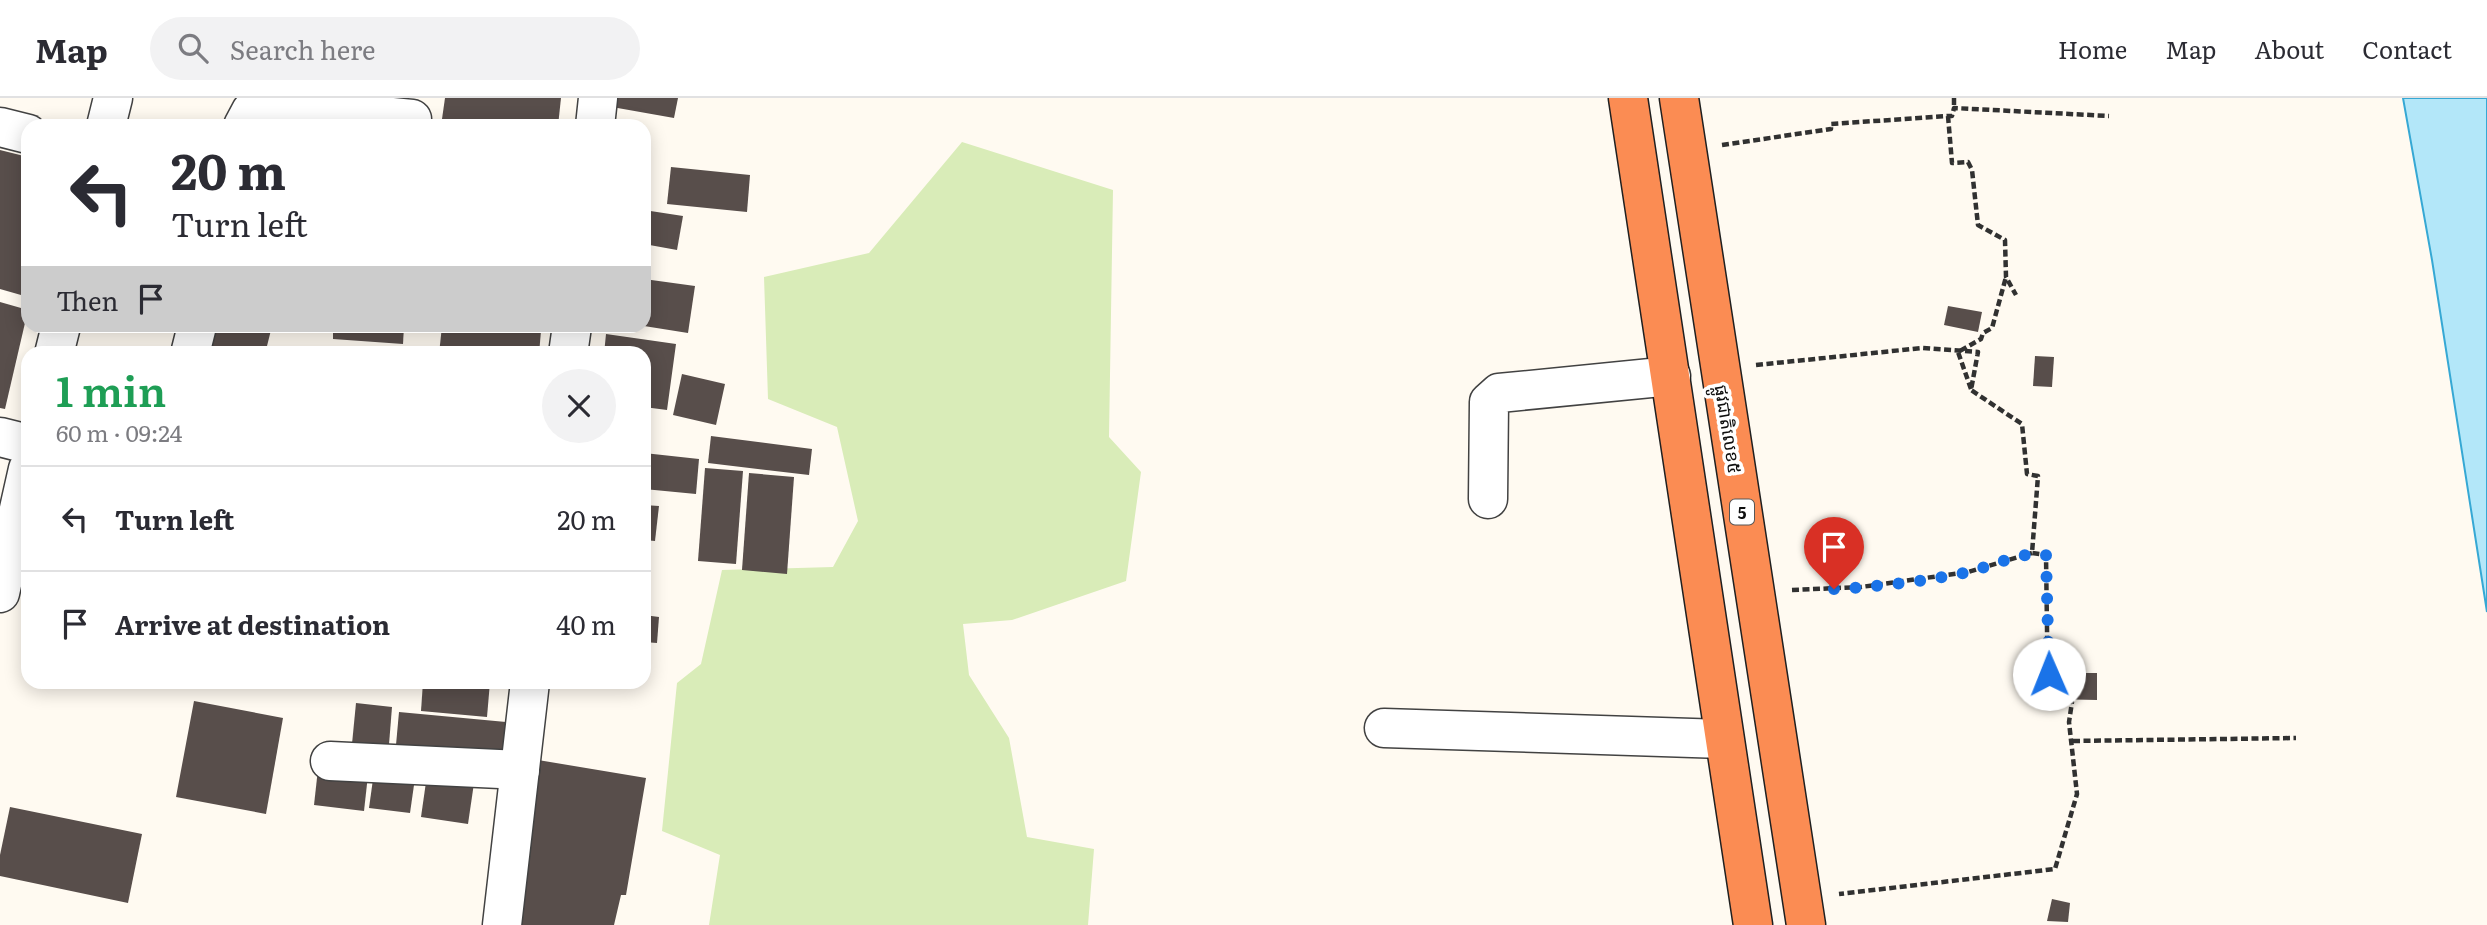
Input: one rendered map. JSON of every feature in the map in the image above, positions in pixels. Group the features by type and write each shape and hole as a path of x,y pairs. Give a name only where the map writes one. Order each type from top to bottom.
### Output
{"highway":[{"path":"1628,98 1753,925"},
{"name":"ផ្លូវជាតិលេខ៥","path":"1679,98 1804,912"}],"street":[{"path":"108,119 113,98"},
{"path":"596,119 598,98"},
{"path":"247,119 251,111 266,104 412,118"},
{"path":"0,127 21,132"},
{"path":"1489,499 1489,402 1499,393 1671,376"},
{"path":"0,437 21,462"},
{"path":"0,593 21,497"},
{"path":"502,925 529,689"},
{"path":"1384,729 1723,739"},
{"path":"330,761 520,770"}],"path":[{"path":"1687,150 1831,129 1830,124 1952,116 1954,98"},
{"path":"1954,108 2109,116"},
{"path":"1948,116 1952,163 1968,162 1972,170 1978,225 2005,240 2006,276 1992,328 1983,333 1981,339 1958,352"},
{"path":"2006,276 2016,295"},
{"path":"1720,369 1922,348 1978,352 1971,390"},
{"path":"1958,352 1971,390 2022,424 2027,474 2038,476 2032,553"},
{"path":"1755,592 1861,587 1968,572 2032,553 2046,555 2048,701 2072,702 2069,722 2077,794 2055,869 1804,912"},
{"path":"2073,741 2296,738"}],"green space":[{"path":"962,142 1113,190 1109,437 1141,472 1126,581 1012,620 963,624 969,675 1009,738 1027,837 1094,849 1088,925 709,925 720,855 662,831 677,683 701,664 722,570 833,567 858,521 837,427 768,399 764,277 869,253"}],"water":[{"path":"2403,98 2487,98 2487,612 2432,260"}],"building":[{"path":"445,98 561,98 559,119 442,119"},
{"path":"614,98 678,98 674,118 612,107"},
{"path":"0,150 21,155 21,295 0,289"},
{"path":"671,167 750,175 747,212 667,204"},
{"path":"651,211 683,216 677,250 651,245"},
{"path":"651,280 695,286 688,333 651,327"},
{"path":"0,302 21,308 23,333 5,409 0,408"},
{"path":"1948,306 1982,312 1978,332 1944,325"},
{"path":"214,333 270,333 267,346 211,346"},
{"path":"333,333 404,333 403,344 333,339"},
{"path":"441,333 541,333 540,346 440,346"},
{"path":"606,334 676,344 667,410 651,408 651,346 605,346"},
{"path":"2035,356 2054,357 2052,387 2033,386"},
{"path":"682,374 725,384 716,425 673,415"},
{"path":"711,436 812,449 809,475 708,463"},
{"path":"651,454 699,459 696,494 651,490"},
{"path":"705,468 743,471 736,564 698,561"},
{"path":"749,473 794,477 787,574 742,570"},
{"path":"651,505 659,506 655,541 651,541"},
{"path":"651,616 659,617 657,643 651,643"},
{"path":"2051,661 2081,663 2080,673 2097,673 2097,700 2051,699"},
{"path":"423,689 489,689 487,717 421,711"},
{"path":"194,701 283,718 266,814 176,797"},
{"path":"356,703 392,707 388,757 351,754"},
{"path":"399,712 506,722 502,766 395,756"},
{"path":"538,760 646,778 626,895 621,895 614,925 506,925"},
{"path":"318,769 368,775 364,811 314,805"},
{"path":"374,772 415,778 410,813 369,808"},
{"path":"427,775 474,783 468,824 421,817"},
{"path":"10,807 142,834 128,903 0,876 0,855"},
{"path":"2052,899 2070,903 2068,922 2047,921"}],"route":[{"path":"1834,589 1968,572 2032,553 2046,555 2049,674"}]}
